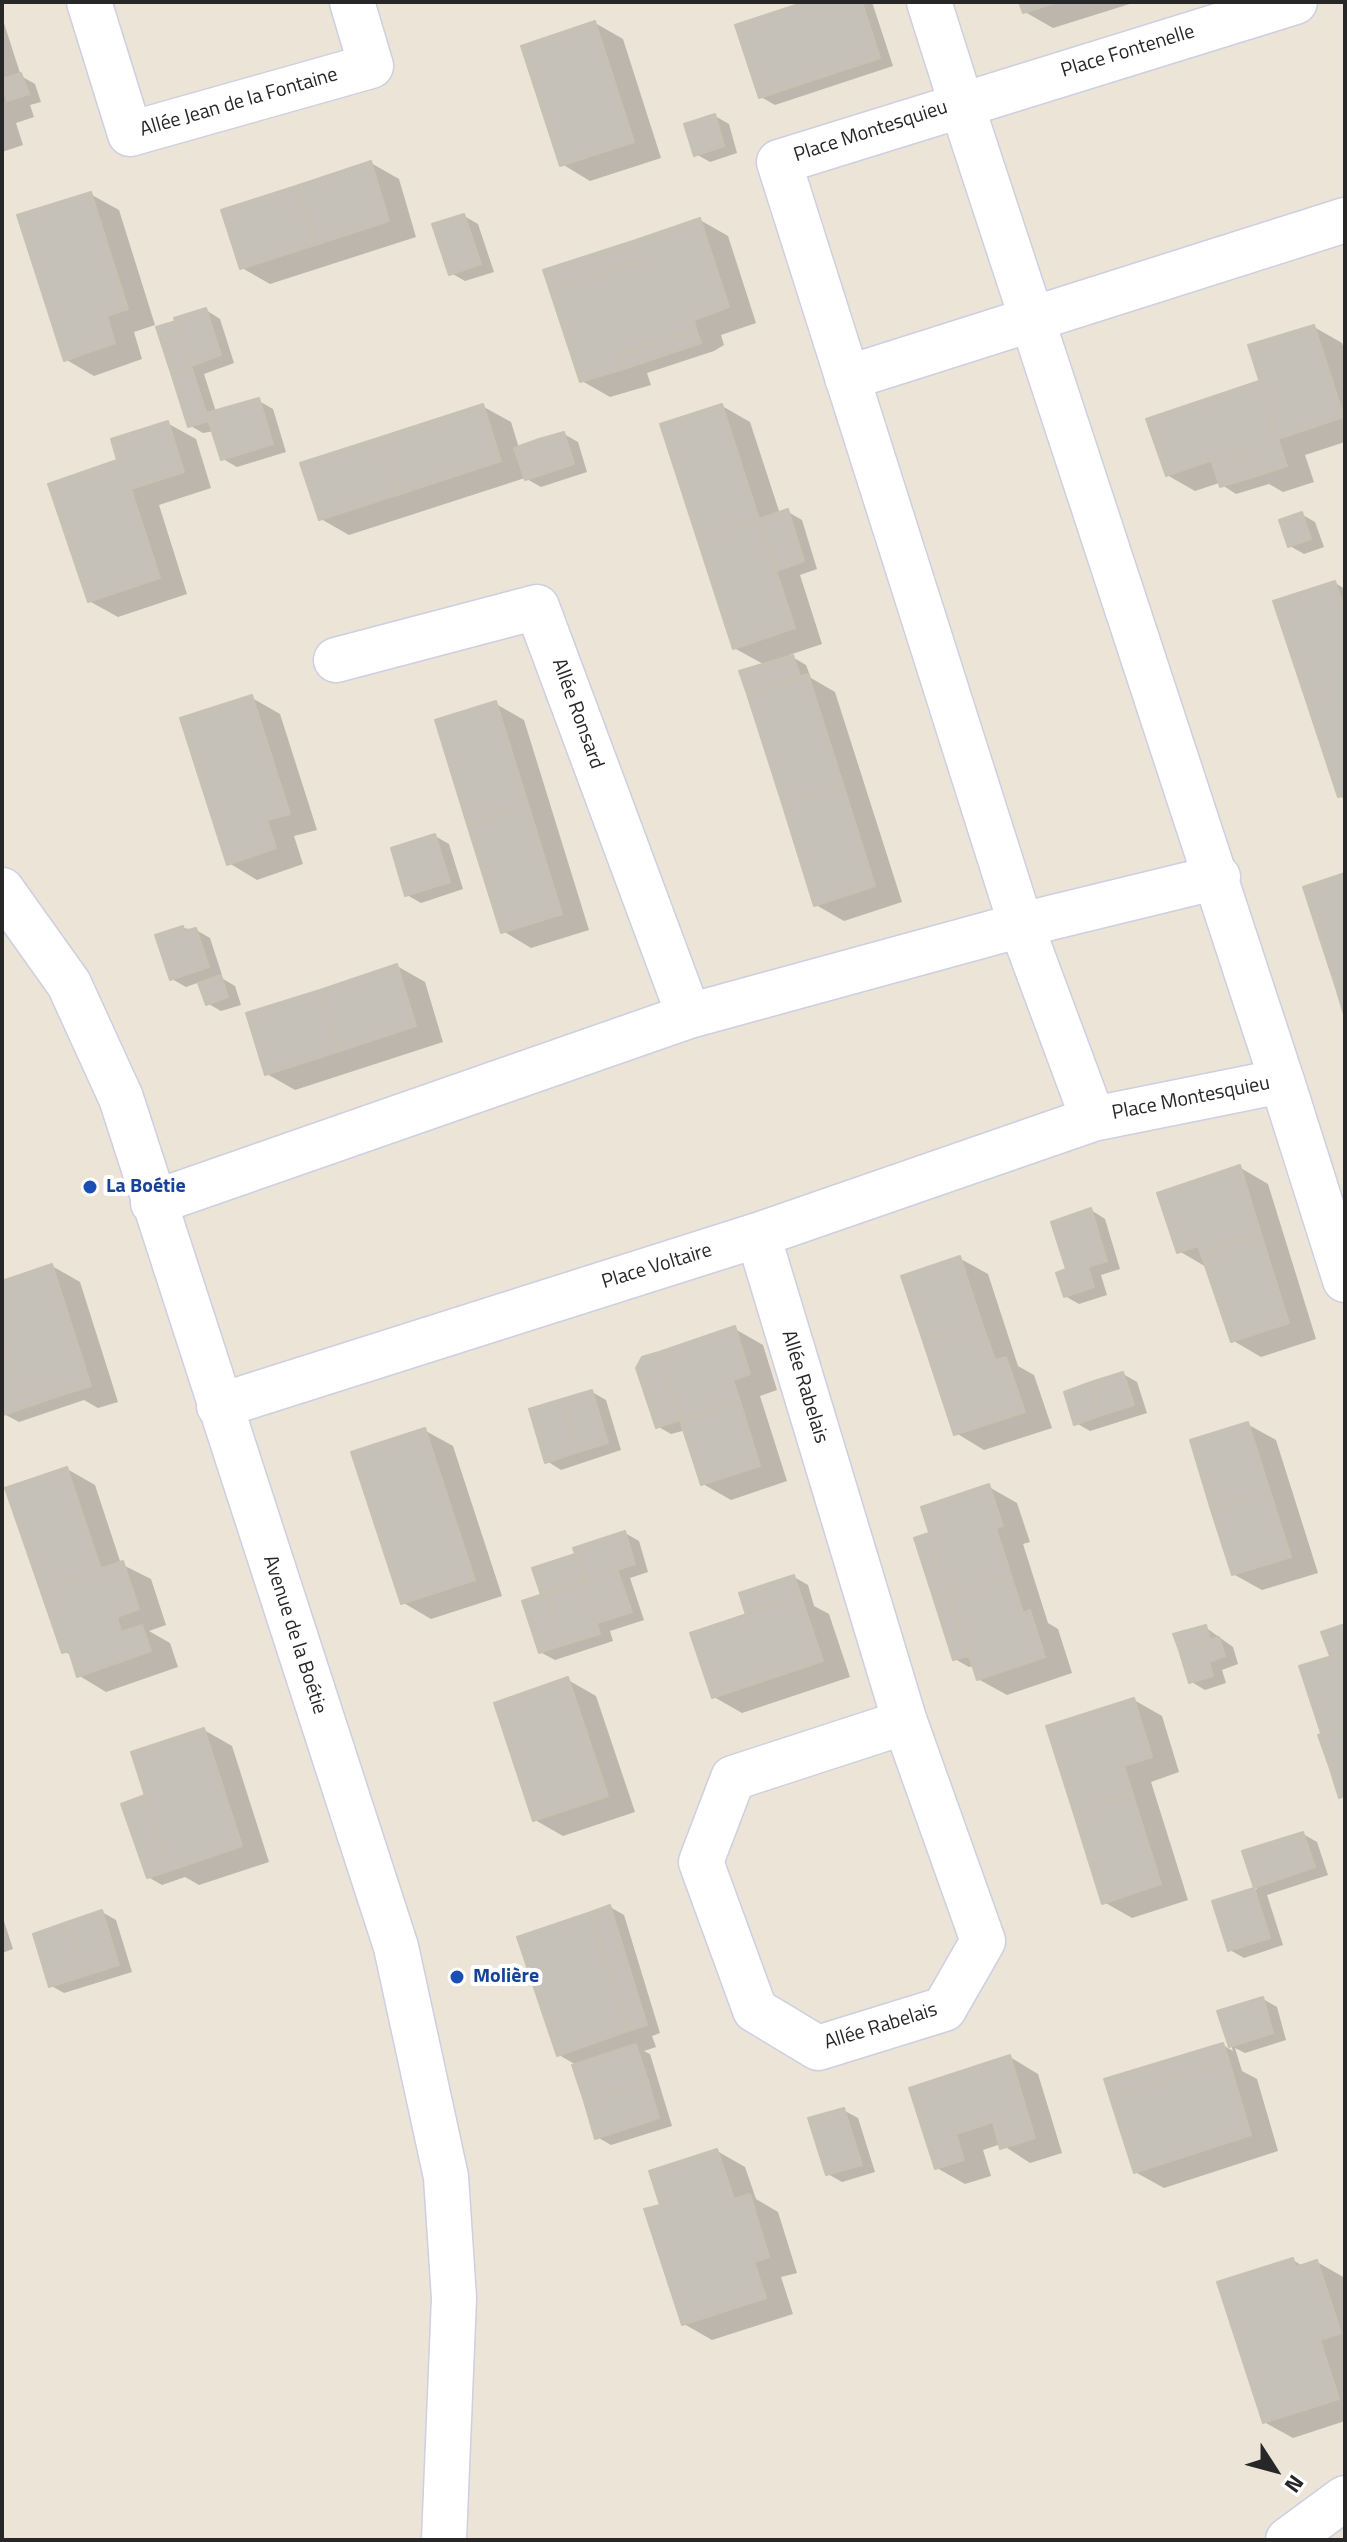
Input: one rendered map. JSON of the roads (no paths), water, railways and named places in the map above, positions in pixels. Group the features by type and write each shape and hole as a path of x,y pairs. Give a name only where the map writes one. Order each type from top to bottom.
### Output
{"street":[{"name":"Allée Jean de la Fontaine","path":"89,2 130,134 371,66 352,2"},
{"path":"929,2 961,103"},
{"name":"Place Fontenelle","path":"961,103 1295,2"},
{"name":"Place Montesquieu","path":"961,103 1033,320 1218,877 1282,1081 1093,1119 1021,925 779,162 961,103"},
{"path":"847,378 1345,220"},
{"name":"Allée Ronsard","path":"336,660 537,607 689,1016"},
{"path":"153,1203 689,1016 1021,925 1218,877"},
{"name":"Avenue de la Boétie","path":"2,890 69,984 121,1098 396,1947 446,2177 454,2298 444,2540"},
{"path":"1282,1081 1345,1280"},
{"name":"Place Voltaire","path":"219,1406 758,1235 1093,1119"},
{"name":"Allée Rabelais","path":"758,1235 905,1722 983,1941 944,2009 818,2048 755,2010 701,1862 733,1778 905,1722"},
{"name":"Avenue de la Boétie","path":"413,2540 426,2507 447,2418"},
{"path":"1288,2540 1345,2498"}],"place":[{"name":"La Boétie","path":"90,1187"},
{"name":"Molière","path":"457,1977"}]}
